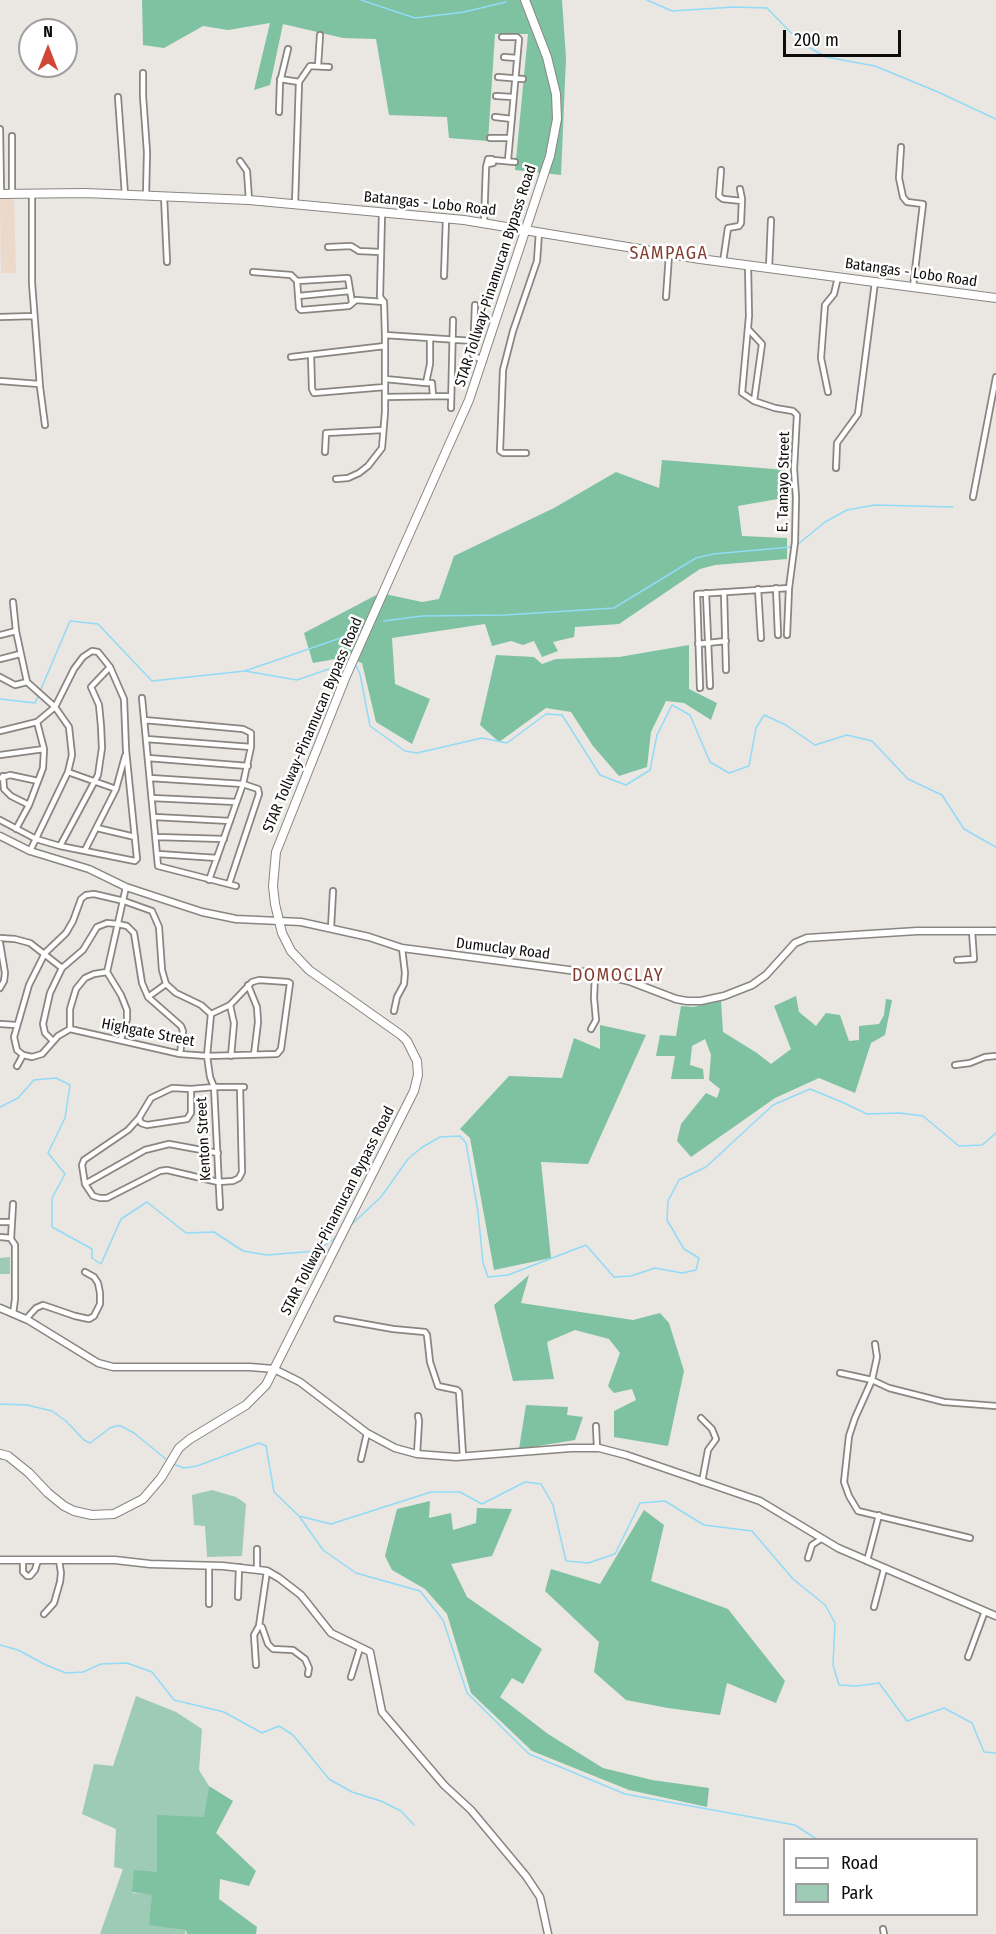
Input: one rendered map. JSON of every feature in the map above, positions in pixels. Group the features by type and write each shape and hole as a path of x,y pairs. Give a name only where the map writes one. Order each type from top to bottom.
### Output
{"main road":[{"name":"STAR Tollway-Pinamucan Bypass Road","path":"0,1454 8,1456 29,1473 48,1494 64,1506 92,1515 114,1514 143,1499 161,1478 179,1448 254,1398 266,1385 414,1091 418,1075 414,1054 401,1035 309,970 291,951 282,933 273,886 276,852 346,676 462,418 483,361 553,144 557,106 551,69 525,0"},
{"name":"Batangas - Lobo Road","path":"1,194 125,195 249,200 446,219 484,223 669,255 996,298"}],"street":[{"path":"318,66 320,35"},
{"path":"502,37 519,38 508,160"},
{"path":"279,112 280,79 288,49"},
{"path":"504,57 517,58"},
{"path":"295,204 299,82 310,66 329,67"},
{"path":"143,73 142,96 147,153 146,196"},
{"path":"498,77 523,79"},
{"path":"280,79 299,82"},
{"path":"496,96 513,98"},
{"path":"118,97 125,195"},
{"path":"495,117 512,118"},
{"path":"0,129 1,194"},
{"path":"12,136 12,194"},
{"path":"490,138 509,138"},
{"path":"901,147 899,178 903,197 907,202 923,204 913,287"},
{"path":"484,223 486,167 490,162 508,160 515,162"},
{"path":"240,161 247,171 249,200"},
{"path":"721,170 719,196 723,199 742,201"},
{"path":"723,262 728,228 739,226 741,223 740,189"},
{"path":"32,194 32,283 39,384 45,425"},
{"path":"164,196 167,262"},
{"path":"336,479 348,478 368,466 382,448 385,335 384,302 380,297 381,213"},
{"path":"444,276 446,219"},
{"path":"769,268 771,220"},
{"path":"526,453 500,451 503,370 537,261 539,232"},
{"path":"328,247 351,246 359,251 380,252"},
{"path":"666,297 669,255"},
{"path":"748,265 748,329 742,393 754,401 762,344 748,329"},
{"path":"253,272 288,274 297,281 346,277 349,279 352,302"},
{"path":"828,392 827,377 821,358 825,305 834,294 838,277"},
{"path":"297,281 301,310 349,306 356,300 384,302"},
{"path":"836,468 837,443 858,414 875,282"},
{"path":"298,296 350,291"},
{"path":"475,305 474,357 483,361"},
{"path":"0,317 34,316"},
{"path":"451,408 453,320"},
{"path":"385,335 473,341"},
{"path":"426,382 430,364 430,338"},
{"path":"291,357 385,346"},
{"path":"311,355 314,393 385,387"},
{"path":"973,497 996,377"},
{"path":"385,379 432,384 433,396"},
{"path":"0,381 39,384"},
{"path":"385,397 451,396"},
{"name":"E. Tamayo Street","path":"754,401 793,411 797,416 794,469 796,497 789,588"},
{"path":"325,452 326,433 383,430"},
{"path":"776,588 778,635"},
{"path":"700,688 696,596 706,593 789,588 787,635"},
{"path":"758,589 761,638"},
{"path":"724,592 726,670"},
{"path":"706,593 710,686"},
{"path":"13,602 20,654 27,682"},
{"path":"0,634 16,631"},
{"path":"698,644 726,641"},
{"path":"0,731 37,722 53,705 74,669 92,651 98,652 110,667 124,699 126,750 137,855 135,861 60,846 16,829 0,820"},
{"path":"0,658 20,654"},
{"path":"60,846 94,782 102,748 99,705 91,687 110,667"},
{"path":"0,678 15,685 27,682 36,687 69,727 72,755 68,772 29,851"},
{"path":"142,698 158,866 236,886"},
{"path":"144,720 248,730 251,734 248,766 243,784 209,880"},
{"path":"16,829 29,805 43,768 44,749 37,722"},
{"path":"146,739 251,747"},
{"path":"0,755 44,749"},
{"path":"85,850 116,789 126,750"},
{"path":"148,758 248,766"},
{"path":"68,772 116,789"},
{"path":"29,805 11,796 4,789 2,777 18,776 38,781"},
{"path":"150,778 243,784 257,788 259,794 230,884"},
{"path":"152,798 236,802"},
{"path":"155,817 230,821"},
{"path":"97,828 135,837"},
{"name":"Dumuclay Road","path":"0,836 29,851 89,869 126,887 159,899 236,919 301,922 369,937 402,948 596,974 629,981 676,999 702,1001 724,996 752,985 766,975 795,943 807,938 917,931 996,931"},
{"path":"156,837 224,839"},
{"path":"158,854 217,858"},
{"path":"120,1039 127,1019 126,1010 107,972 126,887"},
{"path":"331,928 333,891"},
{"path":"107,972 85,978 76,989 70,1009 70,1029 53,1041 42,1054 32,1057 23,1055 17,1050 14,1044 16,1025 29,985 45,953 66,933 81,899 86,895 94,894 152,911 156,918 162,970 166,984 176,993 201,1005 211,1014 230,1005 248,985 257,1007 258,1022 254,1055"},
{"path":"53,1041 45,1033 43,1024 50,993 62,968 83,950 98,927 106,923 118,924 127,926 134,933 142,983 148,997 181,1026 183,1031 180,1054"},
{"path":"957,960 974,958 972,931"},
{"path":"0,938 30,943 62,968"},
{"path":"0,943 5,973 0,987"},
{"path":"394,1011 404,984 402,948"},
{"path":"591,1029 596,1020 594,998 596,974"},
{"name":"Highgate Street","path":"70,1029 180,1054 231,1056 279,1053 290,984 259,980 248,985"},
{"path":"148,997 166,984"},
{"path":"230,1005 234,1023 231,1056"},
{"name":"Kenton Street","path":"211,1014 207,1056 214,1087 220,1207"},
{"path":"0,1024 16,1025"},
{"path":"17,1066 23,1055"},
{"path":"956,1065 996,1056"},
{"path":"214,1087 242,1087 242,1172 239,1178 233,1181 218,1182 166,1170 107,1198 93,1196 85,1184 82,1166 84,1160 120,1137 139,1118 152,1098 172,1088 214,1087"},
{"path":"139,1118 141,1123 147,1125 187,1119 191,1113 191,1089"},
{"path":"85,1184 145,1150 170,1144 218,1153"},
{"path":"13,1314 15,1245 11,1238 14,1204"},
{"path":"0,1222 12,1222"},
{"path":"0,1237 11,1238"},
{"path":"26,1319 36,1308 43,1305 75,1316 89,1318 94,1316 100,1304 100,1293 94,1277 85,1272"},
{"path":"0,1308 26,1319 98,1363 113,1367 274,1369 300,1382 367,1433 395,1448 417,1454 463,1456 597,1448 626,1455 760,1501 821,1539 884,1569 996,1616"},
{"path":"337,1318 393,1329 425,1332 430,1362 438,1386 459,1392 463,1456"},
{"path":"875,1344 877,1356 872,1380 849,1436 844,1482 855,1508 858,1511 970,1538"},
{"path":"840,1373 872,1380 890,1388 944,1402 996,1406"},
{"path":"417,1454 418,1416"},
{"path":"700,1418 712,1429 716,1439 708,1450 702,1482"},
{"path":"596,1426 597,1448"},
{"path":"362,1459 367,1433"},
{"path":"867,1561 879,1515"},
{"path":"808,1558 812,1545 821,1539"},
{"path":"257,1549 257,1570"},
{"path":"0,1560 115,1560 150,1564 239,1567 267,1571 301,1595 331,1633 370,1652 382,1712 444,1785 471,1810 526,1876 540,1897 548,1934"},
{"path":"23,1560 23,1572 27,1576 35,1570 38,1560"},
{"path":"44,1614 54,1603 60,1582 58,1560"},
{"path":"209,1566 209,1604"},
{"path":"238,1597 239,1567"},
{"path":"874,1607 884,1569"},
{"path":"256,1665 254,1640 267,1571"},
{"path":"968,1657 985,1611"},
{"path":"258,1626 262,1628 268,1644 273,1649 293,1650 305,1659 309,1668 308,1674"},
{"path":"351,1677 360,1648"}],"shaded area":[{"path":"0,199 14,199 16,273 1,273"}],"green space":[{"path":"142,0 562,0 566,58 561,175 515,170 528,34 495,34 488,141 449,138 447,117 389,115 376,39 343,38 283,24 270,85 254,90 270,23 228,30 203,26 164,48 143,45"},
{"path":"662,460 786,470 789,497 738,506 742,536 787,538 787,559 715,565 700,569 619,624 575,627 574,637 553,642 558,651 542,657 534,641 523,645 511,641 492,646 485,624 392,638 395,684 430,699 412,744 376,722 362,663 346,657 313,663 304,633 380,593 422,602 439,599 454,556 554,508 616,472 659,488"},
{"path":"689,645 689,689 717,703 711,720 684,703 666,701 651,732 647,767 619,776 593,746 571,712 546,708 499,742 480,725 496,655 534,657 542,664 556,659 619,657"},
{"path":"796,996 799,1012 816,1026 826,1013 840,1015 849,1041 859,1040 859,1026 879,1024 884,1015 886,999 892,1000 885,1035 871,1043 855,1093 819,1078 775,1098 691,1157 677,1141 681,1124 706,1093 717,1098 720,1089 709,1080 711,1055 705,1039 692,1046 690,1065 703,1069 704,1079 671,1079 675,1056 656,1056 660,1035 676,1036 681,1006 693,1007 721,1001 723,1032 771,1064 791,1049 774,1006"},
{"path":"600,1025 646,1035 588,1164 541,1162 551,1258 494,1270 470,1138 460,1129 509,1076 562,1078 574,1038 600,1049"},
{"path":"10,1257 10,1274 0,1274 0,1258"},
{"path":"529,1275 521,1303 633,1320 660,1313 669,1323 684,1371 668,1446 614,1437 614,1411 636,1400 632,1389 614,1393 608,1386 620,1353 609,1339 575,1330 547,1342 554,1379 513,1381 494,1305"},
{"path":"526,1405 568,1407 567,1415 583,1417 575,1440 519,1449"},
{"path":"212,1490 236,1497 246,1504 242,1556 207,1557 205,1526 194,1525 192,1495"},
{"path":"430,1501 429,1518 451,1513 453,1530 476,1523 477,1508 512,1509 492,1556 451,1564 467,1597 542,1649 523,1684 512,1678 500,1697 548,1734 603,1768 652,1780 709,1788 707,1807 629,1790 532,1751 471,1693 447,1614 425,1589 392,1570 385,1556 397,1509"},
{"path":"644,1510 664,1525 651,1581 728,1609 785,1681 776,1703 727,1683 720,1715 668,1708 626,1700 594,1672 599,1642 545,1591 551,1569 600,1584"},
{"path":"136,1696 176,1712 202,1729 199,1770 209,1786 205,1817 157,1872 132,1893 152,1894 186,1930 185,1934 100,1934 123,1869 114,1867 116,1829 82,1814 94,1764 113,1766"},
{"path":"209,1786 233,1801 216,1833 256,1871 249,1886 220,1879 219,1899 257,1927 256,1934 187,1934 186,1930 149,1925 152,1895 132,1892 134,1870 157,1872 157,1815 204,1817"}],"waterway":[{"path":"361,0 415,18 464,12 506,2"},
{"path":"647,0 672,11 734,7 767,8 801,43 826,57 875,66 996,119"},
{"path":"797,545 825,522 847,510 875,505 953,507"},
{"path":"384,621 422,616 506,615 614,608 696,558 713,554 791,547"},
{"path":"0,699 35,703 70,621 98,624 152,681 245,671 297,680 349,662"},
{"path":"245,671 355,633"},
{"path":"355,664 360,674 370,726 405,751 417,753 482,738 507,743 546,714 562,715 600,775 626,785 650,770 657,735 672,705 690,715 710,762 729,773 749,766 756,728 764,715 786,725 815,745 847,735 872,741 908,779 942,795 964,829 996,847"},
{"path":"0,1107 18,1098 34,1080 56,1078 70,1085 65,1118 48,1153 65,1174 52,1198 52,1227 92,1249 92,1258 101,1264 121,1219 147,1202 186,1233 214,1232 243,1251 267,1255 316,1251 338,1236"},
{"path":"351,1225 381,1197 408,1159 421,1148 440,1137 460,1136 466,1143 478,1212 483,1263 488,1277 508,1275 586,1245 614,1277 631,1276 655,1268 682,1273 696,1270 699,1258 684,1249 667,1220 668,1201 679,1180 706,1167 773,1105 810,1089 867,1114 900,1113 923,1116 959,1146 982,1145 996,1133"},
{"path":"0,1404 27,1405 52,1411 90,1443 110,1428 121,1426 134,1433 167,1460"},
{"path":"173,1464 184,1468 197,1466 259,1443 266,1446 274,1492 299,1516 331,1524 431,1492 460,1492 482,1504 525,1482 541,1484 553,1505 566,1561 588,1563 615,1554 640,1503 665,1501 704,1525 752,1531 793,1579 825,1605 835,1623 833,1665 839,1685 857,1686 879,1683 907,1721 944,1708 972,1723 984,1752 996,1753"},
{"path":"299,1516 323,1550 356,1573 420,1591 443,1620 467,1693 529,1754 625,1794 795,1825 815,1838"},
{"path":"0,1645 18,1650 66,1673 83,1672 101,1664 127,1663 152,1672 174,1700 224,1712 262,1733 279,1726 293,1735 329,1779 352,1792 381,1801 401,1811 414,1825"}],"district":[{"name":"SAMPAGA","path":"669,254"},
{"name":"DOMOCLAY","path":"618,976"}]}
